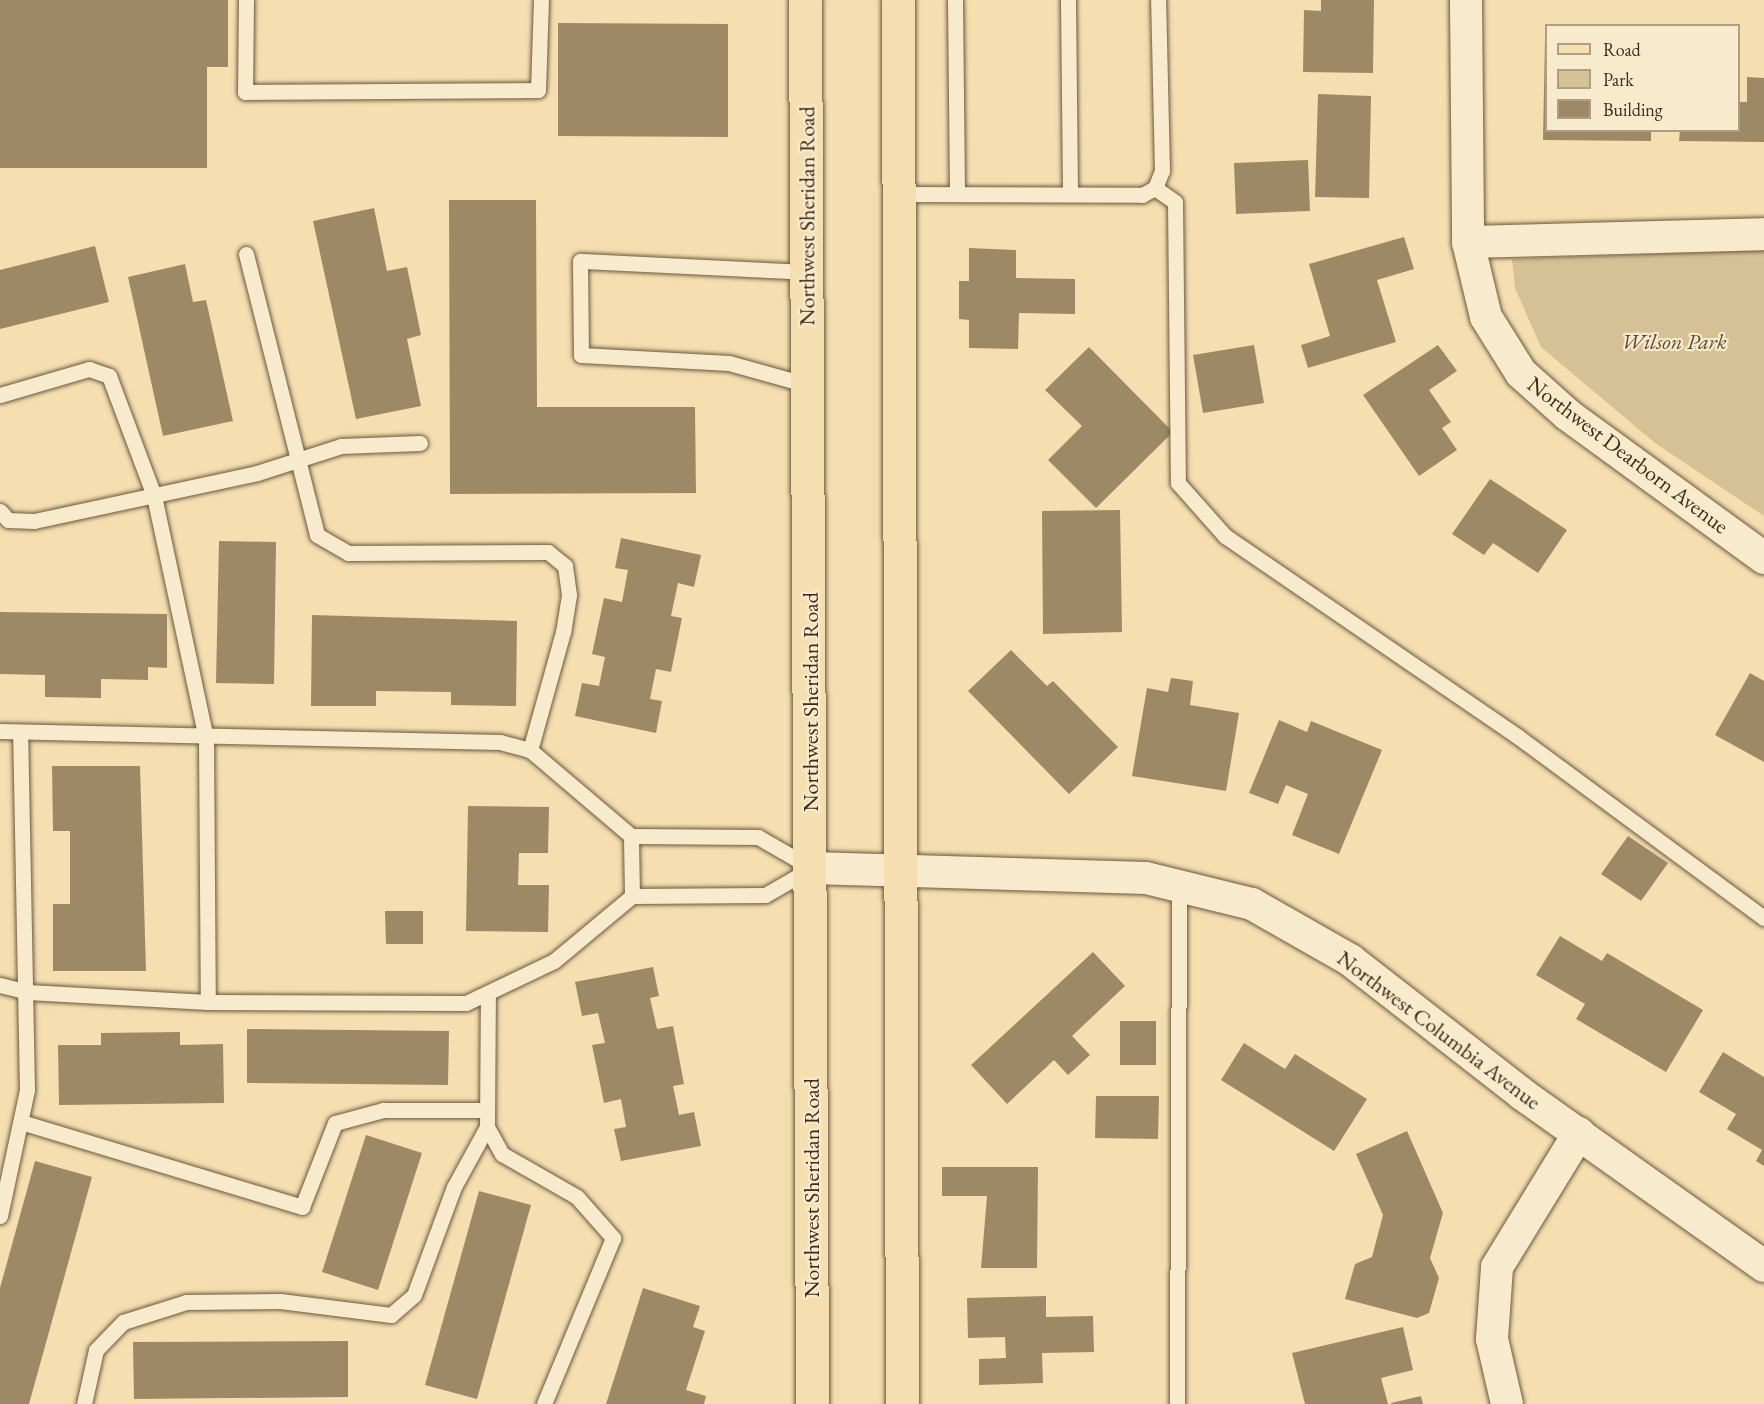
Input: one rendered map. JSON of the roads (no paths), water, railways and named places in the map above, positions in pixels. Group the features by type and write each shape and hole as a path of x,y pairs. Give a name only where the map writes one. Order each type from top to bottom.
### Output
{"main road":[{"name":"Northwest Sheridan Road","path":"805,0 812,868 812,1404"},
{"path":"898,0 902,1404"}],"street":[{"name":"Northwest Dearborn Avenue","path":"1466,0 1468,242 1486,317 1521,373 1568,415 1764,558"},
{"path":"1468,242 1764,234"},
{"name":"Northwest Columbia Avenue","path":"812,868 1146,878 1252,904 1350,960 1579,1133 1764,1266"},
{"path":"1507,1404 1492,1339 1497,1267 1579,1133"}],"lane":[{"path":"246,0 245,92 538,90 541,0"},
{"path":"955,0 957,194"},
{"path":"1068,0 1070,194"},
{"path":"898,194 1142,195 1155,188 1162,171 1158,0"},
{"path":"1155,188 1175,202 1178,483 1225,536 1517,736 1764,918"},
{"path":"246,254 317,535 348,553 548,552 565,566 569,595 563,632 530,750"},
{"path":"807,272 580,261 581,355 729,363 808,385"},
{"path":"0,395 88,369 109,376 154,496 206,739 208,1002"},
{"path":"0,511 8,520 34,521 154,496 341,446 420,443"},
{"path":"0,731 206,739 500,742 530,750 631,836 759,837 812,868 765,896 632,896 554,961 488,996 466,1004 208,1002 28,992 0,985"},
{"path":"0,1216 21,1122 28,992 20,732"},
{"path":"631,836 632,896"},
{"path":"1177,1404 1179,887"},
{"path":"488,996 487,1127 502,1154 577,1197 613,1238 544,1404"},
{"path":"21,1122 302,1207 335,1123 383,1110 486,1110"},
{"path":"84,1404 96,1350 123,1322 186,1302 280,1301 392,1315 414,1295 454,1187 487,1127"}],"park label":[{"name":"Wilson Park","path":"1674,342"}]}
